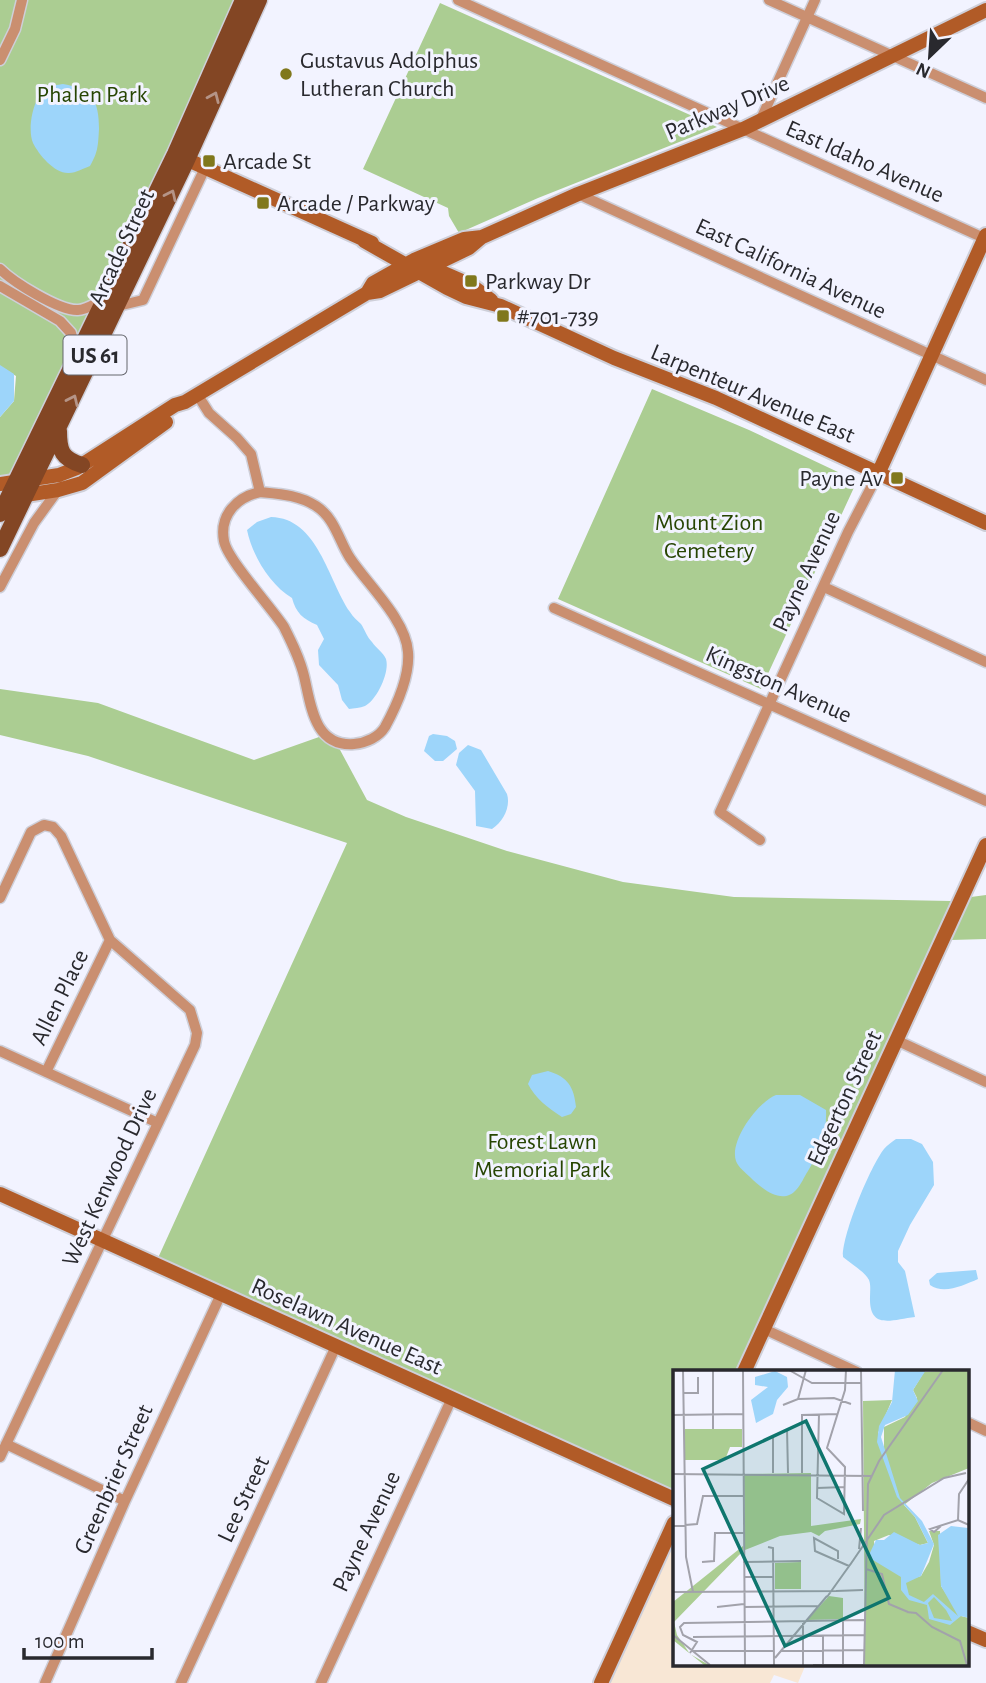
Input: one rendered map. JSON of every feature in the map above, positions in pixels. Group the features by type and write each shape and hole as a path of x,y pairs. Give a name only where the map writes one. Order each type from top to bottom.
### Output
{"main road":[{"name":"Arcade Street","path":"181,157 243,0"},
{"name":"Arcade Street","path":"0,549 59,430 111,303 259,0"},
{"name":"Arcade Street","path":"0,514 6,491 77,355 111,303"},
{"path":"59,430 59,449 64,457 82,465"}],"street":[{"path":"0,60 15,29 22,0"},
{"name":"East Idaho Avenue","path":"458,0 986,237"},
{"path":"769,0 986,98"},
{"path":"761,120 815,0"},
{"name":"Parkway Drive","path":"416,266 469,248 482,237 578,194 743,129 986,10"},
{"name":"Larpenteur Avenue East","path":"181,157 416,266 466,297 501,306"},
{"path":"77,355 71,333 50,315 0,286 3,272 40,296 78,310 143,300 205,168"},
{"name":"East California Avenue","path":"578,194 986,380"},
{"name":"Parkway Drive","path":"6,491 36,478 59,475 82,465 176,405 367,293 380,291 416,266 464,239 482,237"},
{"name":"Payne Avenue","path":"760,840 720,812 986,237"},
{"path":"469,248 458,258 455,267 459,277 471,285"},
{"name":"Larpenteur Avenue East","path":"416,266 471,285 501,306 614,358 747,411 986,523"},
{"path":"35,307 40,296"},
{"path":"50,315 56,303"},
{"path":"191,398 237,438 251,454 260,492"},
{"name":"Parkway Drive","path":"6,491 28,495 58,491 82,483 181,412 191,398"},
{"path":"0,587 34,523 58,491"},
{"path":"260,492 291,495 318,507 330,519 350,558 394,617 405,637 408,649 407,675 383,731 363,743 339,743 319,729 312,716 300,663 285,629 226,550 223,528 230,508 248,495 260,492"},
{"path":"824,587 986,662"},
{"name":"Kingston Avenue","path":"554,608 986,801"},
{"path":"0,898 31,832 44,825 53,827 61,836 110,940"},
{"name":"Edgerton Street","path":"744,1370 986,845"},
{"name":"Allen Place","path":"46,1072 110,940"},
{"name":"West Kenwood Drive","path":"0,1457 195,1045 197,1033 190,1010 110,940"},
{"path":"896,1040 986,1082"},
{"path":"0,1051 158,1123"},
{"name":"Roselawn Avenue East","path":"0,1194 673,1499"},
{"name":"Greenbrier Street","path":"45,1683 220,1294"},
{"path":"764,1329 855,1370"},
{"name":"Lee Street","path":"181,1683 336,1346"},
{"name":"Payne Avenue","path":"321,1683 452,1398"},
{"path":"968,1422 986,1431"},
{"path":"6,1444 125,1501"},
{"path":"601,1683 673,1525"},
{"path":"968,1632 986,1640"}],"shaded area":[{"path":"673,1544 673,1666 805,1666 798,1683 774,1675 770,1683 610,1683"}],"green space":[{"name":"Phalen Park","path":"0,0 237,0 171,146 0,494 0,417 14,401 16,376 0,366"},
{"path":"440,3 717,127 538,198 459,233 449,216 448,208 363,169"},
{"name":"Mount Zion Cemetery","path":"652,389 749,430 857,481 761,689 558,599"},
{"name":"Forest Lawn Memorial Park","path":"0,689 98,703 254,760 319,737 339,748 367,800 406,817 507,851 623,882 734,897 951,901 736,1370 673,1370 673,1493 158,1258 347,843 88,756 0,735"},
{"path":"986,895 986,939 951,940 971,897"}],"water":[{"path":"63,84 87,93 95,103 99,119 98,144 93,161 90,166 72,173 58,170 48,163 31,137 32,113 38,98 49,87"},
{"path":"0,365 14,374 14,401 0,417"},
{"path":"271,517 287,520 311,539 350,612 386,659 382,685 365,706 349,709 342,700 338,685 319,665 318,650 324,639 317,625 301,615 292,598 269,577 258,559 247,530 257,522"},
{"path":"429,736 447,736 455,741 457,749 443,761 435,761 424,751"},
{"path":"468,745 481,750 507,794 505,814 492,829 476,826 475,791 456,765 459,753"},
{"path":"548,1071 561,1076 572,1088 576,1107 571,1114 562,1117 557,1114 538,1098 528,1084 532,1075"},
{"path":"776,1095 800,1095 826,1110 824,1135 816,1156 798,1188 784,1196 772,1194 755,1181 738,1165 735,1153 747,1123 761,1105"},
{"path":"896,1139 911,1139 922,1144 933,1162 934,1185 898,1251 898,1262 905,1271 915,1317 890,1321 877,1319 873,1314 869,1280 843,1257 847,1233 865,1185 884,1149"},
{"path":"976,1270 978,1279 960,1286 941,1289 930,1285 929,1280 937,1273"}],"place":[{"name":"Gustavus Adolphus Lutheran Church","path":"286,74"},
{"name":"Arcade St","path":"209,161"},
{"name":"Arcade / Parkway","path":"263,203"},
{"name":"Parkway Dr","path":"471,281"},
{"name":"#701-739","path":"503,316"},
{"name":"Payne Av","path":"897,478"}]}
